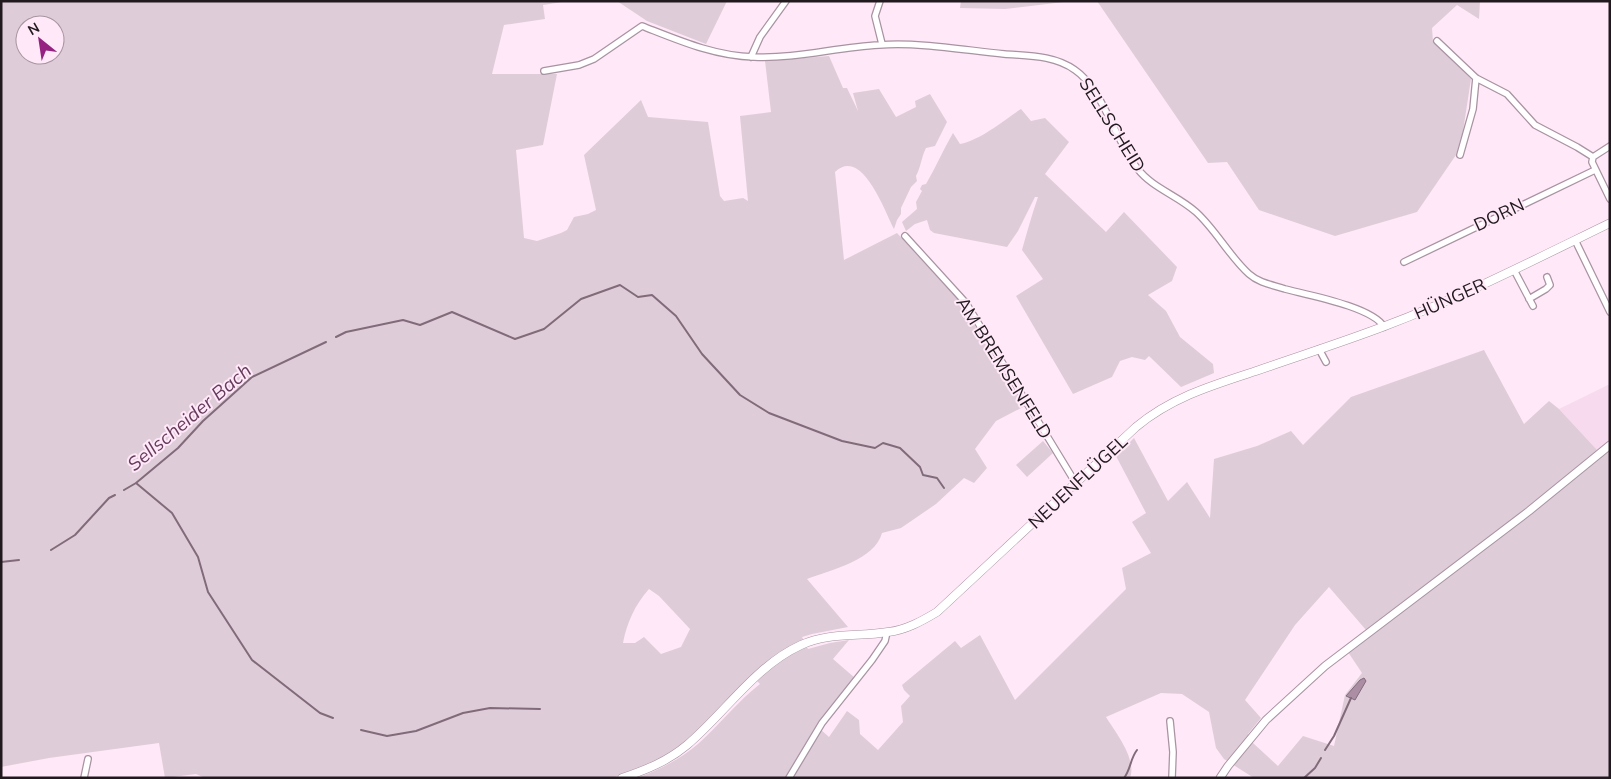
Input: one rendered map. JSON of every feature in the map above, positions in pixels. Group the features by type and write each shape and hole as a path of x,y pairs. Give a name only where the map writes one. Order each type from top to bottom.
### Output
{"main road":[{"name":"HÜNGER","path":"1384,326 1440,304 1610,223"},
{"name":"NEUENFLÜGEL","path":"622,778 652,767 678,752 698,736 746,686 800,645 816,640 888,632 912,626 944,607 1146,419 1174,401 1211,386 1384,326"}],"street":[{"path":"751,57 760,37 786,1"},
{"path":"880,1 875,16 882,44"},
{"name":"SELLSCHEID","path":"544,71 579,65 594,59 642,26 708,50 751,57 806,55 882,44 1038,56 1059,61 1070,66 1090,84 1119,139 1140,172 1154,184 1198,214 1249,274 1266,284 1330,300 1362,311 1378,319 1384,326"},
{"path":"1437,41 1476,78 1507,94 1538,127 1593,157"},
{"path":"1460,155 1473,109 1476,78"},
{"path":"1593,157 1610,146"},
{"path":"1593,157 1592,162 1595,170 1610,200"},
{"name":"DORN","path":"1404,262 1595,170"},
{"name":"AM BREMSENFELD","path":"905,236 966,303 1075,484"},
{"path":"1575,240 1610,312"},
{"path":"1514,270 1533,306"},
{"path":"1529,299 1546,290 1550,285 1547,277"},
{"path":"1319,349 1326,362"},
{"path":"1220,778 1266,720 1335,658 1529,511 1610,445"},
{"path":"789,778 822,723 872,660 885,641 888,632"},
{"path":"1170,721 1173,752 1172,778"},
{"path":"84,778 88,759"}],"shaded area":[{"path":"1,1 568,1 543,5 545,19 504,25 492,74 557,74 543,145 516,150 524,238 537,241 567,230 574,217 596,210 584,155 641,100 648,117 708,122 720,196 724,201 743,198 748,201 740,116 771,112 765,61 829,56 843,88 847,88 858,111 853,93 879,89 896,117 916,107 915,101 930,94 947,122 935,146 926,148 916,176 917,181 911,187 894,229 871,184 863,174 854,168 845,166 835,172 844,260 897,233 963,305 997,364 1025,406 996,421 975,449 987,468 974,483 964,478 936,504 901,528 882,533 878,542 862,557 839,568 807,579 848,627 802,637 808,649 849,640 833,659 855,678 820,729 829,737 847,711 859,720 860,734 878,750 903,722 901,706 910,696 902,685 955,641 961,648 980,635 1015,700 1126,589 1122,568 1151,553 1132,522 1146,513 1116,456 1134,438 1168,501 1187,482 1210,518 1214,459 1257,446 1291,431 1303,445 1351,397 1484,350 1524,424 1549,401 1559,409 1598,451 1366,630 1329,587 1295,625 1245,700 1261,718 1248,734 1253,743 1278,766 1303,736 1334,746 1345,695 1362,673 1348,652 1610,449 1610,778 1254,778 1224,759 1216,748 1209,712 1182,694 1161,693 1106,717 1120,738 1128,755 1131,763 1130,778 636,778 668,764 698,744 760,684 752,676 681,747 643,768 612,778 205,778 196,774 165,778 159,743 49,758 1,767","holes":["649,589 659,596 690,629 681,647 661,654 644,637 635,643 623,643 632,614"]},
{"path":"617,1 727,1 706,44 647,21"},
{"path":"961,1 1072,1 1005,9 960,8"},
{"path":"1097,1 1480,1 1479,19 1457,5 1432,28 1433,42 1471,79 1463,131 1456,155 1417,212 1335,236 1259,210 1227,162 1208,163"},
{"path":"1021,109 1031,121 1045,118 1069,142 1045,174 1106,232 1124,212 1177,267 1172,281 1148,295 1166,311 1180,337 1213,364 1214,373 1181,387 1149,356 1145,360 1132,357 1120,361 1112,377 1073,394 1016,296 1043,279 1022,250 1038,197 1035,197 1018,231 1007,247 934,233 930,230 927,220 915,224 906,231 902,222 917,209 916,202 922,191 920,189 922,185 926,184 953,133 960,144 968,142 984,134"},
{"path":"1610,384 1610,441 1598,451 1559,409"},
{"path":"1043,441 1053,453 1027,477 1016,465"},
{"path":"1364,678 1366,681 1355,700 1346,696 1360,680"}],"waterway":[{"name":"Sellscheider Bach","path":"336,337 346,332 403,320 420,325 452,312 515,339 544,329 581,299 620,285 638,297 652,295 676,316 702,354 740,395 769,413 842,441 875,448 883,443 900,448 920,467 923,475 937,478 944,488"},
{"name":"Sellscheider Bach","path":"124,490 136,483 178,448 203,421 252,377 326,342"},
{"path":"136,483 172,513 198,557 208,592 252,660 320,713 333,718"},
{"name":"Sellscheider Bach","path":"51,550 75,535 109,498 115,495"},
{"name":"Sellscheider Bach","path":"1,562 19,560"},
{"path":"1325,750 1334,736 1351,698"},
{"path":"361,730 387,736 416,731 463,713 490,708 540,709"},
{"path":"1124,778 1137,750"},
{"path":"1304,778 1315,768 1321,758"}]}
